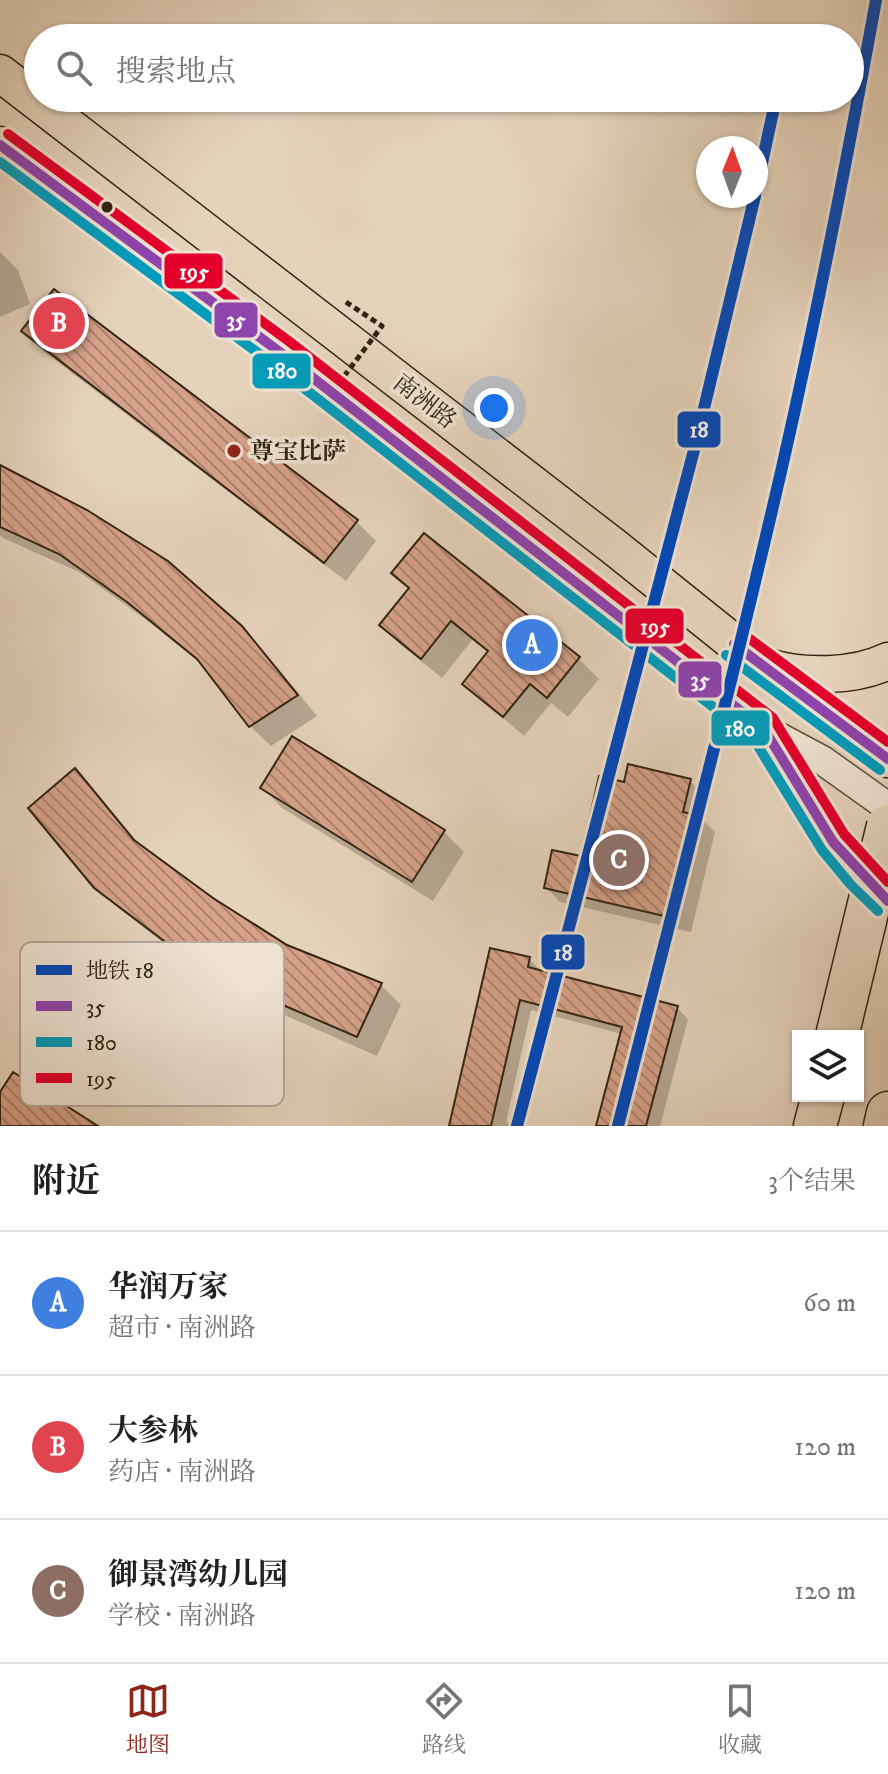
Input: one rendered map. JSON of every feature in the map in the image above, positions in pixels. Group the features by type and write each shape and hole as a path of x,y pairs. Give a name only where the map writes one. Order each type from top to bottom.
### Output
{"highway":[{"path":"838,1030 888,826"},
{"path":"815,1126 821,1102"},
{"path":"885,1126 888,1113"}],"main road":[{"name":"南洲路","path":"0,73 24,92"},
{"name":"南洲路","path":"51,112 613,546 748,654 888,759"},
{"path":"0,145 281,353 764,729 814,815 838,848 882,896"},
{"path":"704,683 717,680 728,671 734,658 748,654 780,671 855,671 888,661"}],"street":[{"path":"764,729 822,760 888,807"},
{"path":"882,896 888,842"}],"path":[{"path":"346,302 382,326 321,407 350,431"}],"building":[{"path":"54,289 358,520 324,563 21,331"},
{"path":"0,465 87,510 168,561 242,626 298,695 249,727 197,659 127,602 59,554 0,527"},
{"path":"424,533 580,657 547,698 530,684 503,717 462,684 488,651 451,621 421,659 379,625 409,588 391,573"},
{"path":"292,736 445,830 412,882 260,788"},
{"path":"628,764 691,779 683,812 701,816 677,919 544,888 552,850 581,856 599,776 624,782"},
{"path":"75,768 134,840 213,898 282,942 165,942 94,888 28,808"},
{"path":"284,943 382,983 357,1037 284,1005"},
{"path":"490,948 530,957 528,967 678,1006 646,1126 596,1126 622,1027 520,1000 491,1126 449,1126"},
{"path":"13,1072 20,1076 20,1106 67,1106 98,1126 0,1126 0,1092"}],"metro line":[{"name":"18","path":"864,63 876,0"},
{"name":"18","path":"768,136 773,112"},
{"name":"18","path":"618,1126 783,463 855,112"},
{"name":"18","path":"517,1126 694,450 752,208"}],"transit line":[{"name":"195","path":"8,134 290,342 773,718 844,834 888,882"},
{"name":"35","path":"0,145 281,353 764,729 833,842 888,901"},
{"name":"180","path":"0,162 273,364 753,738 822,850 878,911"},
{"name":"195","path":"742,633 888,742"},
{"name":"35","path":"734,644 888,759"},
{"name":"180","path":"726,655 880,770"}],"place":[{"name":"大参林","path":"59,323"},
{"name":"尊宝比萨","path":"234,451"},
{"name":"华润万家","path":"532,645"},
{"name":"御景湾幼儿园","path":"619,860"}]}
